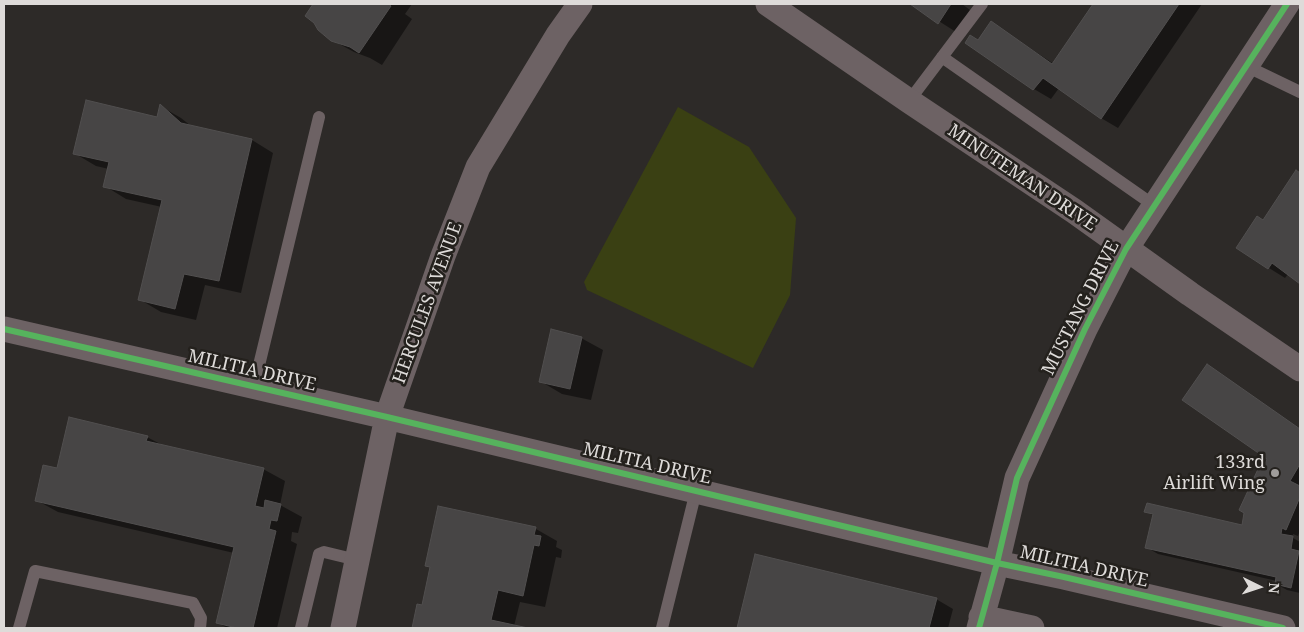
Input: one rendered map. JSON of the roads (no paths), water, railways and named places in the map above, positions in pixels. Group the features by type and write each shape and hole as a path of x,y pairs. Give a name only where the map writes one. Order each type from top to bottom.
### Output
{"street":[{"name":"HERCULES AVENUE","path":"343,628 387,417 443,256 478,167 558,36 580,4"},
{"name":"MINUTEMAN DRIVE","path":"768,4 1074,211 1300,370"},
{"name":"MUSTANG DRIVE","path":"980,622 997,563 1017,478 1085,329 1126,249 1287,4"},
{"name":"MILITIA DRIVE","path":"4,328 387,417 997,563 1064,577 1201,619 1282,628"},
{"path":"980,622 1032,628"}],"lane":[{"path":"909,101 982,4"},
{"path":"942,57 1154,206"},
{"path":"1246,66 1300,92"},
{"path":"254,386 319,117"},
{"path":"662,628 696,491"},
{"path":"301,628 319,554 324,552 357,560"},
{"path":"19,628 35,571 193,603 202,618 200,628"}],"place":[{"name":"133rd Airlift Wing","path":"1275,473"}]}
